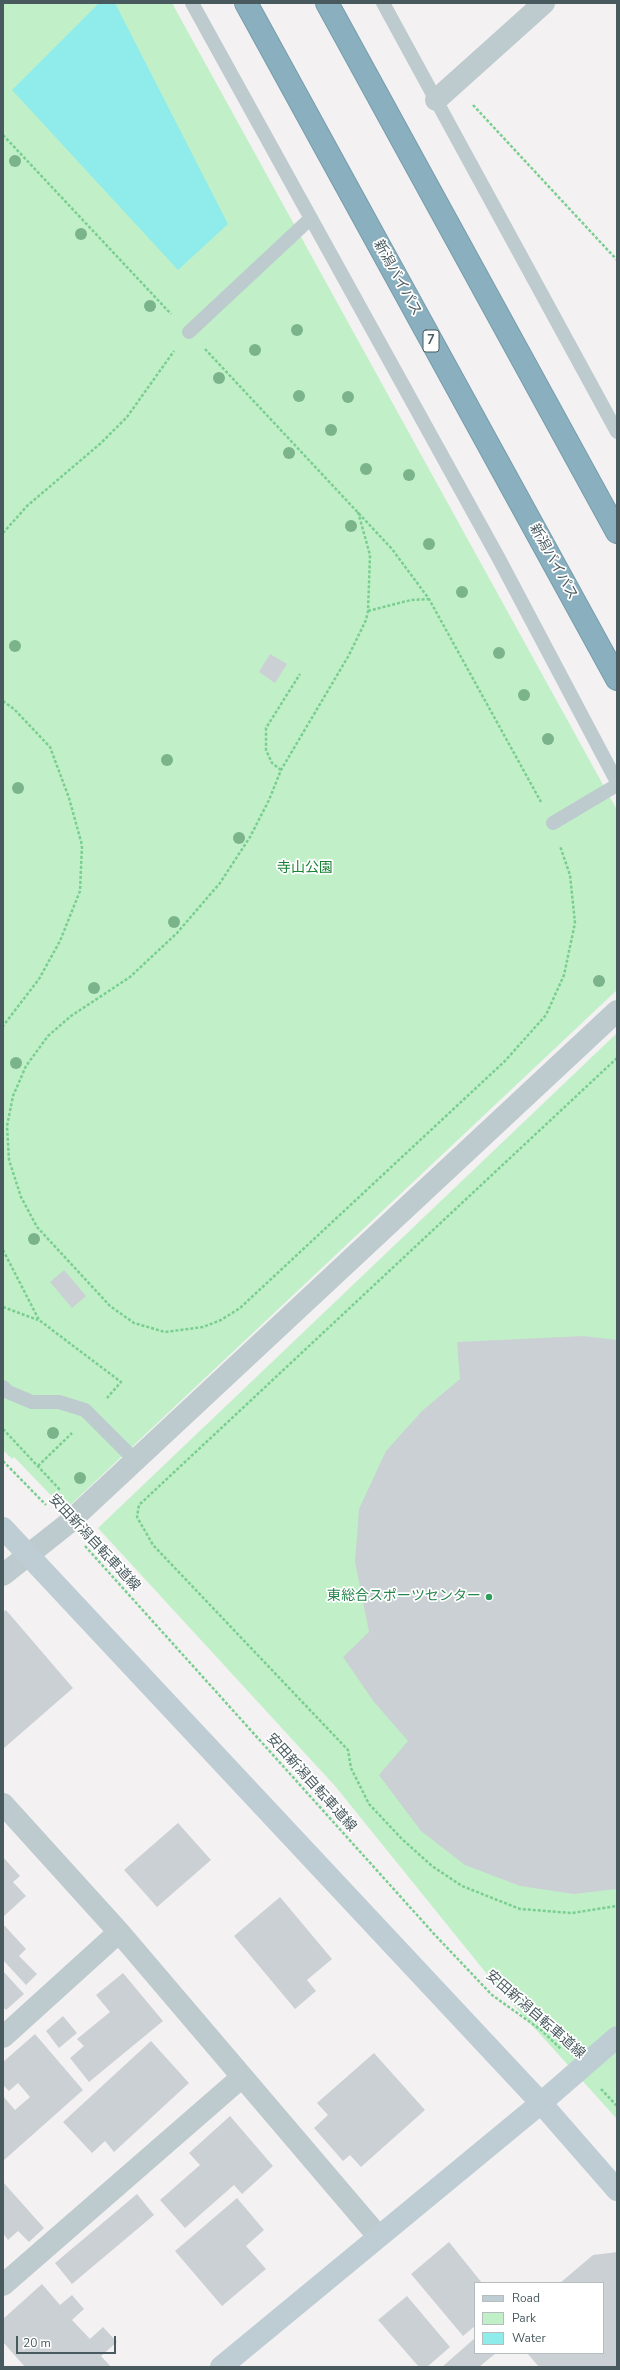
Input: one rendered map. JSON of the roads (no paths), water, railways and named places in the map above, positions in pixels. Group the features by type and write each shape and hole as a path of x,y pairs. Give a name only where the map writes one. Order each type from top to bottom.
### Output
{"highway":[{"name":"新潟バイパス","path":"246,3 617,680"},
{"path":"327,3 617,532"}],"street":[{"path":"436,100 544,3"},
{"path":"3,1575 73,1518 617,1011"},
{"path":"3,1528 540,2103 617,2190"},
{"path":"3,1804 119,1932 378,2236"},
{"path":"3,2037 119,1932"},
{"path":"221,2367 540,2103 580,2067 617,2037"},
{"path":"3,2285 242,2077"}],"lane":[{"path":"192,3 502,564 617,782"},
{"path":"383,3 617,432"},
{"path":"189,332 311,218"},
{"path":"553,823 617,785"},
{"path":"3,1387 8,1392 32,1402 59,1402 85,1410 136,1460"}],"water":[{"path":"99,3 115,3 228,224 178,270 12,90"}],"place":[{"name":"東総合スポーツセンター","path":"489,1597"}],"park label":[{"name":"寺山公園","path":"305,869"}]}
